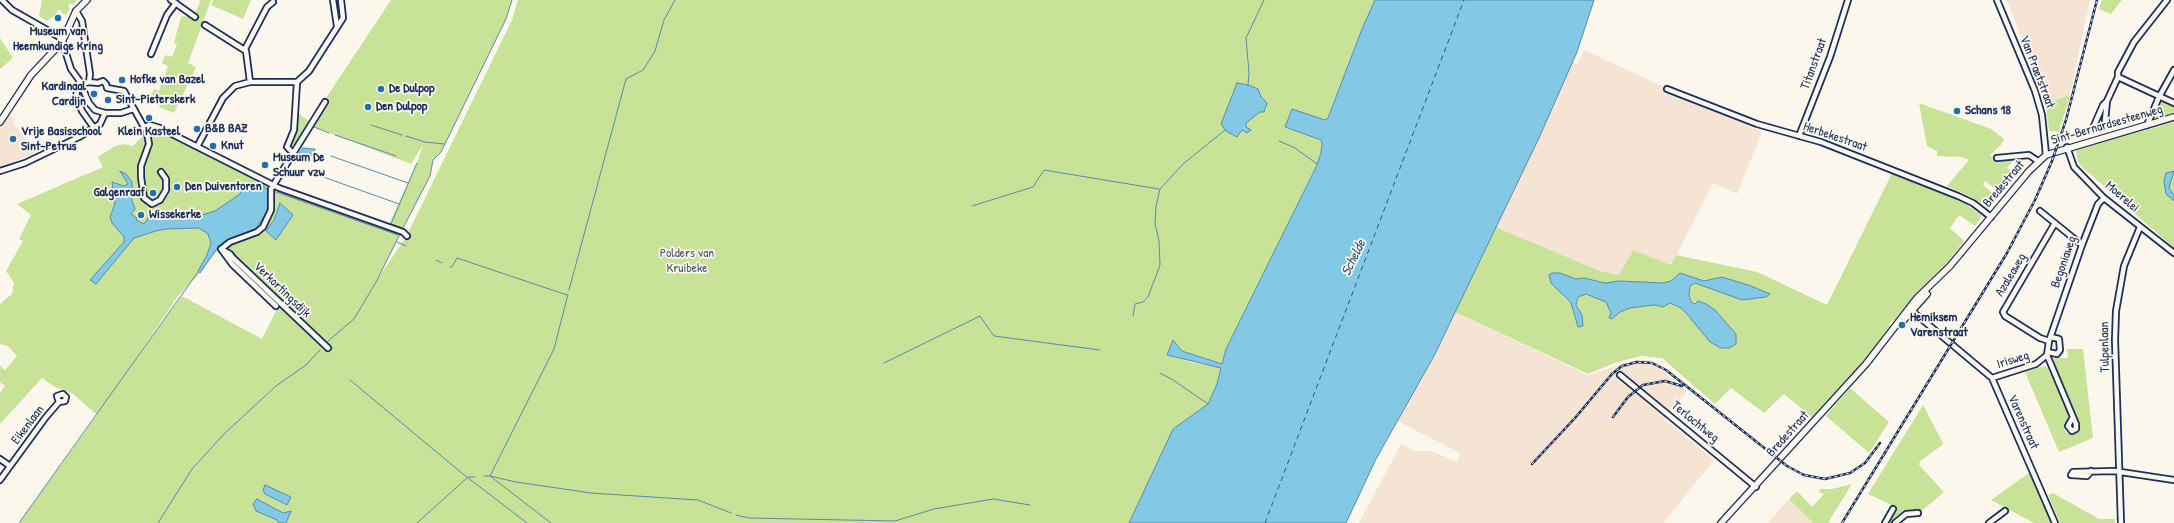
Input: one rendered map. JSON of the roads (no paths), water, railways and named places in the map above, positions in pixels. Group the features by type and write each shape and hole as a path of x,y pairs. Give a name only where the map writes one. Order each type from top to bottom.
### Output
{"main road":[{"path":"0,122 31,75 62,42 76,11 87,0"},
{"name":"Sint-Bernardsesteenweg","path":"2046,155 2067,147 2174,117"},
{"name":"Bredestraat","path":"1721,523 1870,359 2038,161 2046,155"},
{"name":"Bredestraat","path":"1870,359 1917,298 1950,266"}],"street":[{"path":"2,0 12,10 61,38 71,69 81,84 92,107 98,112 121,113 133,109"},
{"path":"333,0 337,26"},
{"path":"198,145 229,90 235,86 250,82 297,82 309,71 334,35 337,26 343,18 341,0"},
{"name":"Titanstraat","path":"1799,136 1830,57 1848,0"},
{"name":"Van Praetstraat","path":"1997,0 2035,91 2042,115 2046,155"},
{"path":"2105,121 2107,101 2118,76 2118,72 2133,44 2167,0"},
{"path":"151,54 173,2 195,17"},
{"path":"245,49 267,7 273,2"},
{"path":"76,11 82,21 90,82"},
{"path":"205,25 245,49 248,56 250,82"},
{"path":"2147,125 2159,97 2174,70"},
{"path":"2118,76 2159,97 2174,102"},
{"path":"94,128 79,106 76,91 77,85 90,82 98,83 103,81 107,88 123,90 146,130 149,144 141,166 141,176 144,198 152,204 160,200 166,190 166,179 161,172"},
{"path":"294,154 287,147 294,130 297,82"},
{"name":"Herbekestraat","path":"1668,89 1757,124 1821,142 1958,196 1973,203 1991,217"},
{"path":"2093,128 2102,105 2107,101"},
{"path":"221,249 230,242 257,232 263,227 271,210 271,189 325,102"},
{"path":"0,171 25,164 79,137 100,124 105,113"},
{"path":"146,130 155,126 198,145 273,185 403,232 407,236"},
{"name":"Moerelei","path":"2067,147 2074,167 2104,198 2174,253"},
{"path":"1998,158 2029,155 2038,161"},
{"name":"Begoniaweg","path":"2050,339 2082,245 2098,204 2104,198"},
{"path":"2040,211 2082,245"},
{"name":"Azaleaweg","path":"2050,339 2040,338 2005,316 2003,310 2055,224"},
{"name":"Tulpenlaan","path":"2121,523 2115,340 2116,311 2124,266 2140,227"},
{"name":"Verkortingsdijk","path":"221,249 232,264 276,306"},
{"name":"Verkortingsdijk","path":"221,249 230,254 328,348"},
{"name":"Varenstraat","path":"1912,311 1992,378 2055,523"},
{"name":"Irisweg","path":"1992,378 2040,362 2048,354 2057,354 2060,350 2059,339 2050,339 2048,354 2050,364 2040,362"},
{"path":"2050,364 2072,417"},
{"name":"Terlochtweg","path":"1620,375 1756,486"},
{"name":"Eikenlaan","path":"0,480 59,402"},
{"path":"0,459 10,466"},
{"path":"2091,471 2120,471 2174,480"},
{"path":"1885,523 1893,509"},
{"path":"1988,523 2005,511"},
{"path":"1895,523 1906,514 1918,513"}],"water":[{"name":"Schelde","path":"1375,0 1594,0 1577,52 1539,138 1434,356 1376,459 1346,523 1129,523 1173,429 1208,404 1217,384 1221,368 1167,355 1173,340 1182,351 1222,364 1226,349 1317,165 1321,153 1321,140 1285,127 1292,109 1325,120 1328,118 1362,29"},
{"path":"1237,83 1258,89 1261,97 1267,103 1264,112 1260,112 1246,123 1246,127 1251,130 1247,133 1242,130 1237,137 1226,131 1221,124"},
{"path":"303,148 315,149 314,156 304,153 298,161 294,162 293,159"},
{"path":"120,171 126,174 132,182 132,201 135,209 131,214 137,218 136,220 144,224 152,212 158,210 163,211 175,218 188,219 215,211 240,194 244,185 250,182 265,187 270,193 267,211 256,228 224,243 215,251 200,273 198,271 207,255 211,243 208,234 199,228 166,229 134,238 96,284 90,280 124,242 124,237 112,223 110,217 115,204 112,182 124,186 128,184"},
{"path":"2174,171 2169,188 2174,195 2174,201 2166,194 2164,181 2166,173"},
{"path":"280,203 293,215 276,240 266,231 274,220"},
{"path":"1552,273 1560,273 1576,279 1584,278 1605,283 1620,281 1663,283 1671,281 1680,273 1704,281 1722,277 1770,294 1766,297 1742,300 1695,283 1690,286 1689,295 1691,302 1695,304 1698,301 1715,310 1736,334 1736,344 1729,348 1721,348 1710,342 1681,308 1670,303 1663,307 1654,305 1630,308 1620,312 1612,319 1609,318 1611,313 1606,302 1586,294 1578,297 1576,305 1582,315 1583,326 1578,327 1571,303 1551,283 1549,275"},
{"path":"265,485 291,497 287,505 265,494 263,490"},
{"path":"257,499 283,513 291,511 286,523 279,523 277,520 256,511 253,504"}],"waterway":[{"path":"402,230 430,176 433,160 441,152 506,19 512,0"},
{"path":"569,290 626,79 643,70 655,51 664,20 675,0"},
{"path":"1248,85 1249,73 1246,38 1264,0"},
{"path":"371,125 402,135"},
{"path":"314,127 329,133"},
{"path":"1133,316 1135,304 1143,302 1148,297 1160,265 1159,241 1155,224 1156,206 1160,189 1183,164 1225,130"},
{"path":"335,135 396,156"},
{"path":"406,136 425,142 444,144"},
{"path":"1279,141 1295,148 1317,164"},
{"path":"331,156 408,183"},
{"path":"402,228 391,224 417,163"},
{"path":"972,206 1033,187 1044,170 1159,189"},
{"path":"312,173 399,204"},
{"path":"276,192 398,235"},
{"path":"328,341 354,319 376,282 400,234"},
{"path":"397,242 406,246"},
{"path":"450,267 452,267 457,258 567,295"},
{"path":"436,260 442,263"},
{"path":"19,523 198,272"},
{"path":"484,476 490,476 554,349 568,294"},
{"path":"884,363 980,316 994,336 1100,350"},
{"path":"158,523 192,469 224,434 276,386 306,365 320,350"},
{"path":"1160,373 1208,404"},
{"path":"350,380 463,474 527,523"},
{"path":"490,476 516,482 591,493 698,500 731,513"},
{"path":"490,476 551,523"},
{"path":"417,523 468,477 475,477"},
{"path":"736,515 749,518 895,521 934,509 993,499 1030,505"}],"railway":[{"path":"1842,523 2007,253 2035,200 2052,161 2066,120 2097,0"},
{"path":"1532,464 1575,418 1612,374 1622,366 1637,362 1652,363 1666,370 1787,466 1804,475 1825,479 1850,473 1865,463 1880,443"},
{"path":"1613,417 1628,397 1643,385 1665,381 1682,386"}],"place":[{"name":"Museum van Heemkundige Kring","path":"58,18"},
{"name":"Hofke van Bazel","path":"122,80"},
{"name":"De Dulpop","path":"381,89"},
{"name":"Kardinaal Cardijn","path":"94,94"},
{"name":"Sint-Pieterskerk","path":"108,100"},
{"name":"Den Dulpop","path":"368,107"},
{"name":"Schans 18","path":"1957,111"},
{"name":"Klein Kasteel","path":"149,118"},
{"name":"B&B BAZ","path":"197,129"},
{"name":"Vrije Basisschool Sint-Petrus","path":"13,139"},
{"name":"Knut","path":"213,146"},
{"name":"Museum De Schuur vzw","path":"265,165"},
{"name":"Den Duiventoren","path":"177,187"},
{"name":"Galgenraaf","path":"153,193"},
{"name":"Wissekerke","path":"141,215"},
{"name":"Hemiksem Varenstraat","path":"1902,325"}],"park label":[{"name":"Polders van Kruibeke","path":"687,262"}]}
